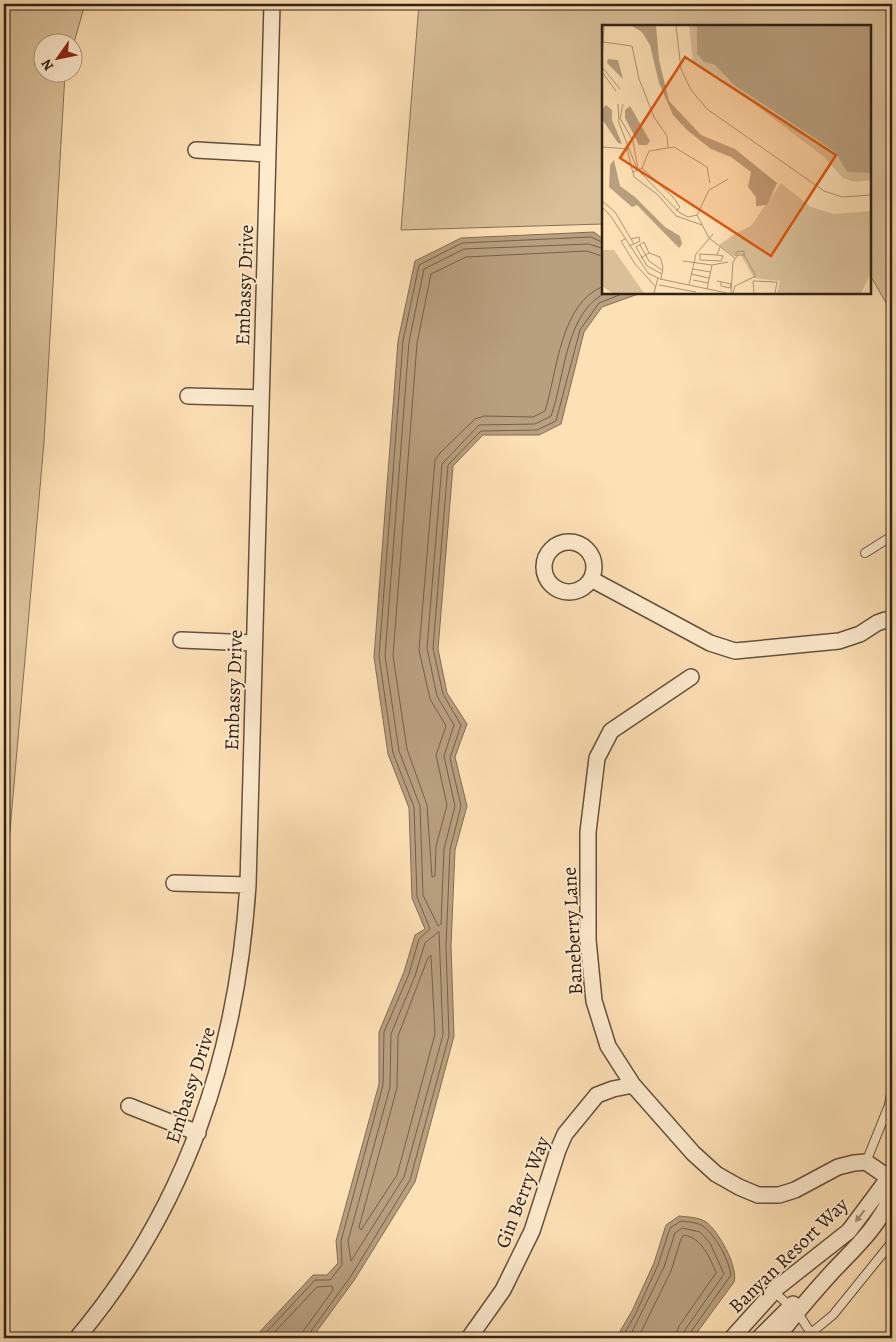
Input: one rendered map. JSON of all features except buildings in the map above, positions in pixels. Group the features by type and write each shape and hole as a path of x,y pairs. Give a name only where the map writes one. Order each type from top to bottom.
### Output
{"street":[{"name":"Embassy Drive","path":"77,1338 138,1253 162,1211 198,1133 216,1078 237,993 245,934 248,885 272,4"},
{"path":"196,150 268,154"},
{"path":"188,396 261,398"},
{"path":"591,579 710,643 735,651 839,641 860,634 885,620 892,623"},
{"path":"181,640 254,642"},
{"name":"Baneberry Lane","path":"691,677 611,731 596,758 588,832 588,940 594,1001 608,1046 633,1085 693,1153 716,1174 758,1195 779,1195 795,1190 838,1167 866,1162"},
{"path":"174,883 248,885"},
{"name":"Gin Berry Way","path":"469,1338 504,1290 532,1231 565,1134 597,1095 633,1085"},
{"path":"129,1106 198,1133"},
{"path":"866,1162 892,1180"},
{"name":"Banyan Resort Way","path":"732,1338 774,1292 849,1231 884,1184 892,1180"},
{"name":"Banyan Resort Way","path":"794,1310 854,1252 886,1209 892,1194"},
{"path":"759,1338 794,1310"},
{"path":"777,1338 794,1310"}],"lane":[{"path":"864,553 892,536"},
{"path":"866,1162 889,1106 892,1087"},
{"path":"774,1292 794,1310 812,1336 833,1315 892,1242"}],"shaded area":[{"path":"4,4 85,4 77,32 32,32 32,82 64,82 44,442 4,899"},
{"path":"419,4 892,4 892,313 871,277 871,25 602,25 602,224 401,230"}],"water":[{"path":"594,232 602,238 602,294 638,294 602,307 584,332 561,424 539,435 483,435 453,466 438,649 447,693 467,724 455,757 467,806 455,850 451,946 454,1036 415,1182 355,1279 312,1338 254,1338 313,1275 327,1275 338,1263 336,1241 379,1084 379,1032 404,972 415,935 425,929 412,898 409,808 388,754 374,657 398,341 415,261 461,238"},
{"path":"679,1216 700,1219 711,1226 731,1259 735,1276 734,1282 693,1338 616,1338 632,1311 654,1263 666,1225"}]}
